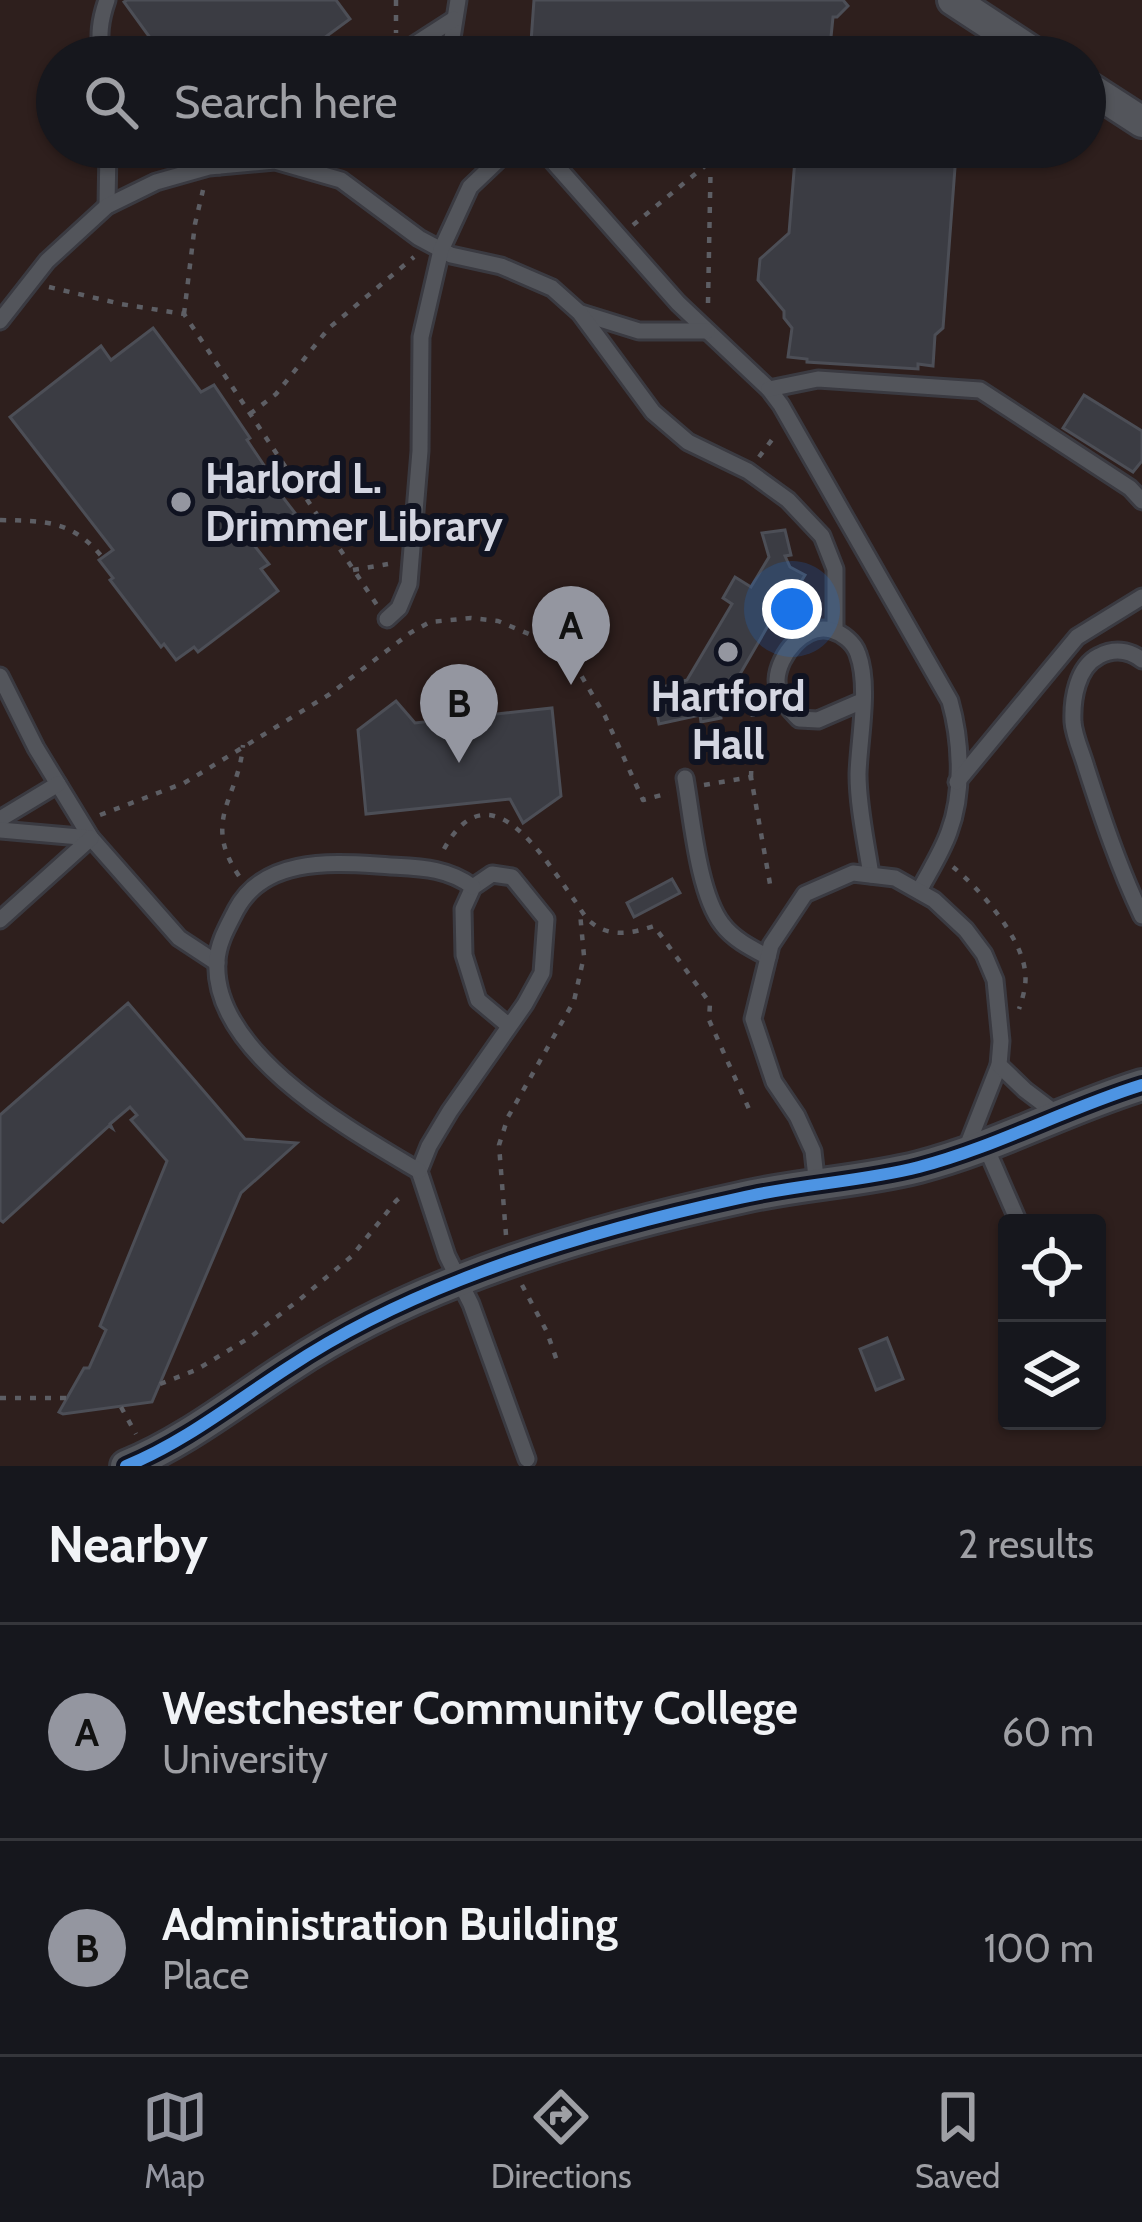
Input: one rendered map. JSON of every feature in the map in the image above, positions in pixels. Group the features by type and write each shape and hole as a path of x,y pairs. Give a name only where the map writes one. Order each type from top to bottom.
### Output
{"street":[{"path":"953,0 1008,36"},
{"path":"1106,99 1142,122"},
{"path":"134,1455 149,1457 378,1316 459,1280 558,1246 743,1197 903,1170 975,1149 1142,1085"}],"lane":[{"path":"99,36 106,0"},
{"path":"452,36 458,0"},
{"path":"428,36 454,19"},
{"path":"107,206 108,168"},
{"path":"0,322 47,261 107,206 156,182 207,168"},
{"path":"299,168 341,180 451,255 501,266 552,288 580,313 653,412 688,442 748,471 788,500 822,536 836,568 836,631"},
{"path":"387,619 399,608 410,584 420,451 421,337 435,247 470,187 490,168"},
{"path":"559,168 707,332 769,389 950,700 958,729 957,796 950,832 919,891"},
{"path":"580,313 639,331 707,332"},
{"path":"769,389 818,379 980,390 1130,488 1142,501"},
{"path":"957,782 1077,637 1142,597"},
{"path":"862,700 818,720 800,718 785,705 776,684 782,658 818,628 836,631 858,652 862,700 858,778 871,875"},
{"path":"1142,660 1118,650 1101,654 1085,666 1075,694 1073,724 1103,822 1142,916"},
{"path":"0,676 36,748 91,838 179,938 217,963"},
{"path":"686,783 707,900 723,926 768,957"},
{"path":"0,819 58,784"},
{"path":"0,830 91,838"},
{"path":"0,920 91,838"},
{"path":"473,887 455,873 427,869 336,862 305,865 266,878 241,902 221,939 217,963 229,1016 266,1062 312,1105 419,1171 527,1460"},
{"path":"818,1186 813,1151 774,1082 753,1019 771,945 805,894 853,873 896,878 934,900 966,930 995,980 999,1065 975,1149 1014,1214"},
{"path":"419,1171 450,1112 509,1026 542,974 546,919 512,877 492,874 473,887 463,909 464,955 478,1000 509,1026"},
{"path":"999,1065 1058,1115"}],"path":[{"path":"396,0 396,34"},
{"path":"213,168 195,224 184,314 402,638"},
{"path":"620,237 703,168"},
{"path":"707,332 711,168"},
{"path":"250,414 276,394 329,328 435,247"},
{"path":"31,282 184,314"},
{"path":"748,471 789,419"},
{"path":"0,520 41,521 73,530 103,558"},
{"path":"353,570 412,561"},
{"path":"82,822 184,783 316,703 430,622 471,618 498,621 529,634 575,665 643,800 686,783 751,777"},
{"path":"770,884 751,777 753,716 761,698 776,684"},
{"path":"243,745 241,770 224,808 221,828 226,850 245,881"},
{"path":"438,860 468,818 479,812 496,814 516,826 591,923 615,934 654,926 710,1003 709,1021 749,1109"},
{"path":"508,1246 499,1145 508,1117 574,1001 584,956 580,908"},
{"path":"160,1384 196,1370 249,1338 298,1300 352,1256 404,1194"},
{"path":"518,1276 557,1361"},
{"path":"0,1398 67,1398"},
{"path":"121,1407 134,1455"}],"shaded area":[{"path":"0,0 1142,0 1142,1466 0,1466"}],"building":[{"path":"336,0 350,19 327,36 149,36 124,2"},
{"path":"534,0 843,0 848,6 833,17 831,36 531,36"},
{"path":"794,168 955,168 943,328 935,335 933,366 918,364 918,369 788,357 792,328 758,280 760,259 789,233"},
{"name":"Harlord L. Drimmer Library","path":"153,328 201,392 214,385 295,513 272,531 267,525 249,539 269,564 261,569 278,591 198,652 194,647 176,660 110,580 99,560 113,550 10,417 101,346 111,360"},
{"path":"1084,395 1142,431 1142,461 1133,472 1063,428"},
{"name":"Hartford Hall","path":"785,530 791,555 785,556 790,567 805,575 792,596 805,603 797,618 783,610 773,627 769,624 736,681 731,678 725,688 732,696 720,710 721,718 701,722 700,715 659,724 652,690 687,680 732,604 723,598 735,577 751,587 769,557 762,533"},
{"path":"396,701 415,723 552,708 561,796 523,823 510,799 366,814 358,730"},
{"path":"672,879 680,893 634,917 627,903"},
{"path":"128,1003 245,1139 297,1143 241,1193 152,1402 63,1414 59,1412 84,1368 89,1368 106,1330 100,1326 167,1161 131,1120 137,1115 130,1107 3,1222 0,1115"},
{"path":"887,1338 903,1379 876,1390 860,1349"}],"cycle path":[{"path":"126,1466 190,1433 351,1330 493,1268 705,1206 919,1167 1142,1085"}],"place":[{"name":"Harlord L. Drimmer Library","path":"181,502"},
{"name":"Hartford Hall","path":"728,652"},
{"name":"Westchester Community College","path":"571,685"},
{"name":"Administration Building","path":"459,763"}]}
